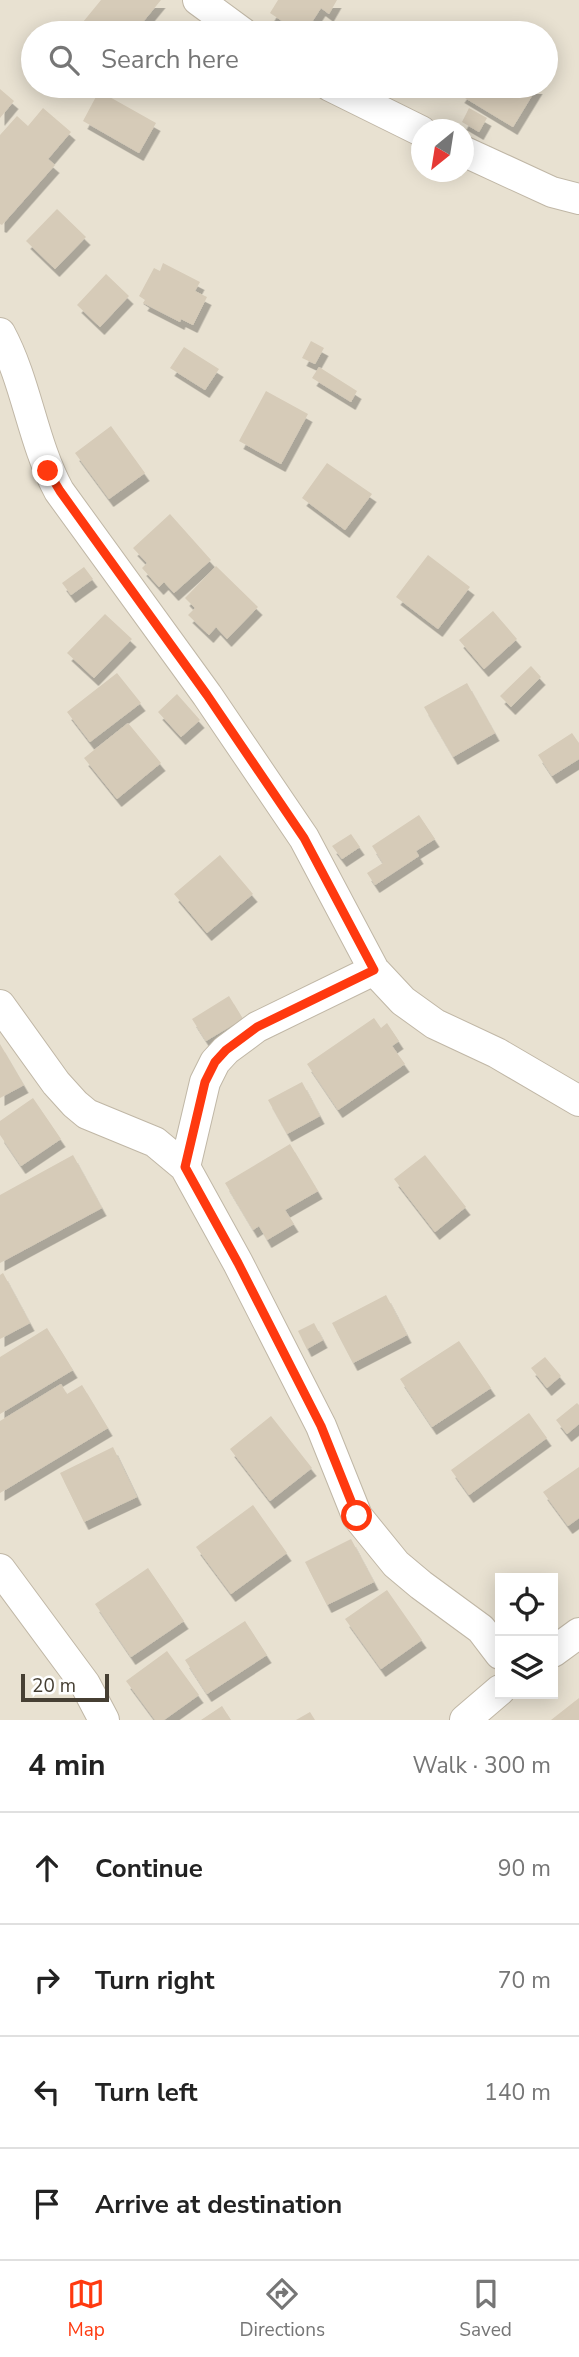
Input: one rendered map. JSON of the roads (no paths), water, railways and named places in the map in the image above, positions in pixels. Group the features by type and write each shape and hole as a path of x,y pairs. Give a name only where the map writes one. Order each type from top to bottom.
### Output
{"street":[{"path":"198,0 227,21"},
{"path":"355,98 411,126"},
{"path":"474,156 552,192 579,199"},
{"path":"0,333 17,369 48,471 207,695 304,838 374,970 402,1001 435,1024 497,1053 579,1101"},
{"path":"185,1167 205,1082 215,1062 226,1050 257,1027 374,970"},
{"path":"0,1005 56,1083 75,1104 87,1114 155,1142 185,1167 238,1263 321,1426 357,1516 396,1564 481,1629 495,1647"},
{"path":"0,1569 85,1684 104,1720"},
{"path":"558,1648 579,1633"},
{"path":"465,1720 495,1694"}]}
